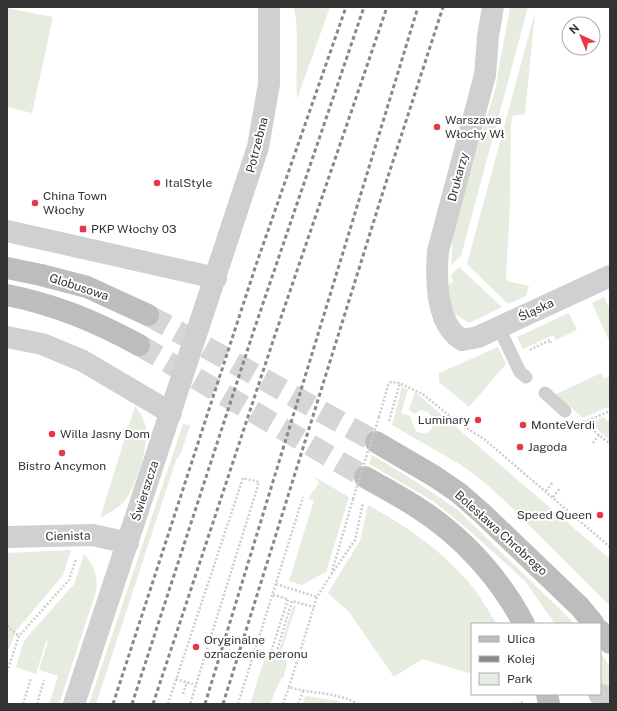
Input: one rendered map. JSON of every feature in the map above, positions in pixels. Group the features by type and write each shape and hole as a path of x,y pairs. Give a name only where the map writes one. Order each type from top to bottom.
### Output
{"main road":[{"name":"Globusowa","path":"7,268 42,275 87,287 148,315"},
{"path":"7,296 34,301 70,312 108,328 139,345"},
{"name":"Bolesława Chrobrego","path":"376,442 434,476 474,506 574,601 593,623"},
{"path":"365,477 418,508 456,538 501,586 512,601 523,623"},
{"path":"601,632 610,643"}],"street":[{"name":"Potrzebna","path":"216,278 250,175 265,115 269,84 269,7"},
{"name":"Drukarzy","path":"462,340 450,331 443,313 439,299 436,272 438,251 485,75 488,36 493,7"},
{"path":"7,231 216,278"},
{"name":"Śląska","path":"462,340 478,338 610,276"},
{"name":"Świerszcza","path":"74,704 216,278"},
{"path":"7,337 42,344 83,361 171,413"},
{"name":"Cienista","path":"7,537 93,535 128,543"}],"lane":[{"path":"499,328 520,372 526,377"},
{"path":"545,393 565,411"}],"path":[{"path":"513,358 550,340 551,343"},
{"path":"331,575 388,384 391,382 400,383 424,395 457,422 484,439 610,547"},
{"path":"389,421 400,383"},
{"path":"584,422 610,411"},
{"path":"593,443 599,435"},
{"path":"168,704 243,478 259,482 190,704"},
{"path":"546,491 553,482"},
{"path":"553,497 560,488"},
{"path":"238,704 303,497"},
{"path":"283,704 317,597 355,540 363,504"},
{"path":"7,672 19,636 68,580 77,555"},
{"path":"276,584 317,597"},
{"path":"273,595 288,599 270,655 275,657 292,601 314,607"},
{"path":"7,626 19,636"},
{"path":"7,656 12,657"},
{"path":"23,704 31,678"},
{"path":"176,679 196,686"},
{"path":"37,704 44,680"},
{"path":"183,694 187,682"},
{"path":"289,687 302,691 348,698 358,704"},
{"path":"298,704 302,691"}],"green space":[{"path":"294,7 330,7 297,99 297,29"},
{"path":"510,7 528,7 461,256 451,265 453,228 495,90"},
{"path":"7,8 53,17 32,113 7,107"},
{"path":"535,12 525,114 512,116 510,204 506,276 507,281 529,286 526,296 508,304 467,264"},
{"path":"459,267 502,307 469,323 451,312 445,287 453,282 451,275"},
{"path":"604,297 610,309 610,343 592,303"},
{"path":"569,313 577,330 556,340 553,335 523,349 517,337"},
{"path":"498,347 506,364 469,407 439,382 439,373"},
{"path":"601,373 604,379 610,376 610,406 583,418 556,394"},
{"path":"402,387 408,390 401,413 410,416 415,430 422,433 428,432 434,424 434,420 428,412 421,410 415,414 409,410 415,392 610,559 610,606 484,482 461,465 392,425"},
{"path":"135,406 142,416 146,428 145,445 140,467 132,488 123,503 100,518"},
{"path":"604,417 606,421 610,419 610,440 590,423"},
{"path":"183,424 190,425 181,453 176,460 96,704 89,704"},
{"path":"372,455 458,510 574,623 554,623 525,581 471,532 433,501 369,464"},
{"path":"313,476 349,497 326,572 302,585 289,581 314,500 309,499 319,482"},
{"path":"368,505 410,531 436,550 475,590 496,623 471,623 471,674 422,659 394,677 349,612 328,593 360,541"},
{"path":"71,550 63,575 16,631 7,653 7,553"},
{"path":"84,554 91,562 95,572 97,581 96,592 59,704 49,704 58,676 39,670 48,641 46,641 36,674 16,667 24,641 74,584"},
{"path":"293,606 296,606 280,655 286,660 287,665 283,678 281,678 270,704 250,704 265,657 276,660"},
{"path":"601,654 610,667 610,688 601,684"},
{"path":"305,696 339,701 340,704 303,704"}],"tunnel":[{"path":"148,315 376,442"},
{"path":"139,345 365,477"}],"railway":[{"path":"113,704 256,265 346,7"},
{"path":"132,704 255,327 364,7"},
{"path":"153,704 274,338 387,7"},
{"path":"205,704 418,7"},
{"path":"223,704 382,195 443,7"}],"place":[{"name":"Warszawa Włochy Wł","path":"437,127"},
{"name":"ItalStyle","path":"157,183"},
{"name":"China Town Włochy","path":"35,203"},
{"name":"PKP Włochy 03","path":"83,229"},
{"name":"Luminary","path":"478,420"},
{"name":"MonteVerdi","path":"523,425"},
{"name":"Willa Jasny Dom","path":"52,434"},
{"name":"Jagoda","path":"520,447"},
{"name":"Bistro Ancymon","path":"62,453"},
{"name":"Speed Queen","path":"600,515"},
{"name":"Oryginalne oznaczenie peronu","path":"196,647"}]}
